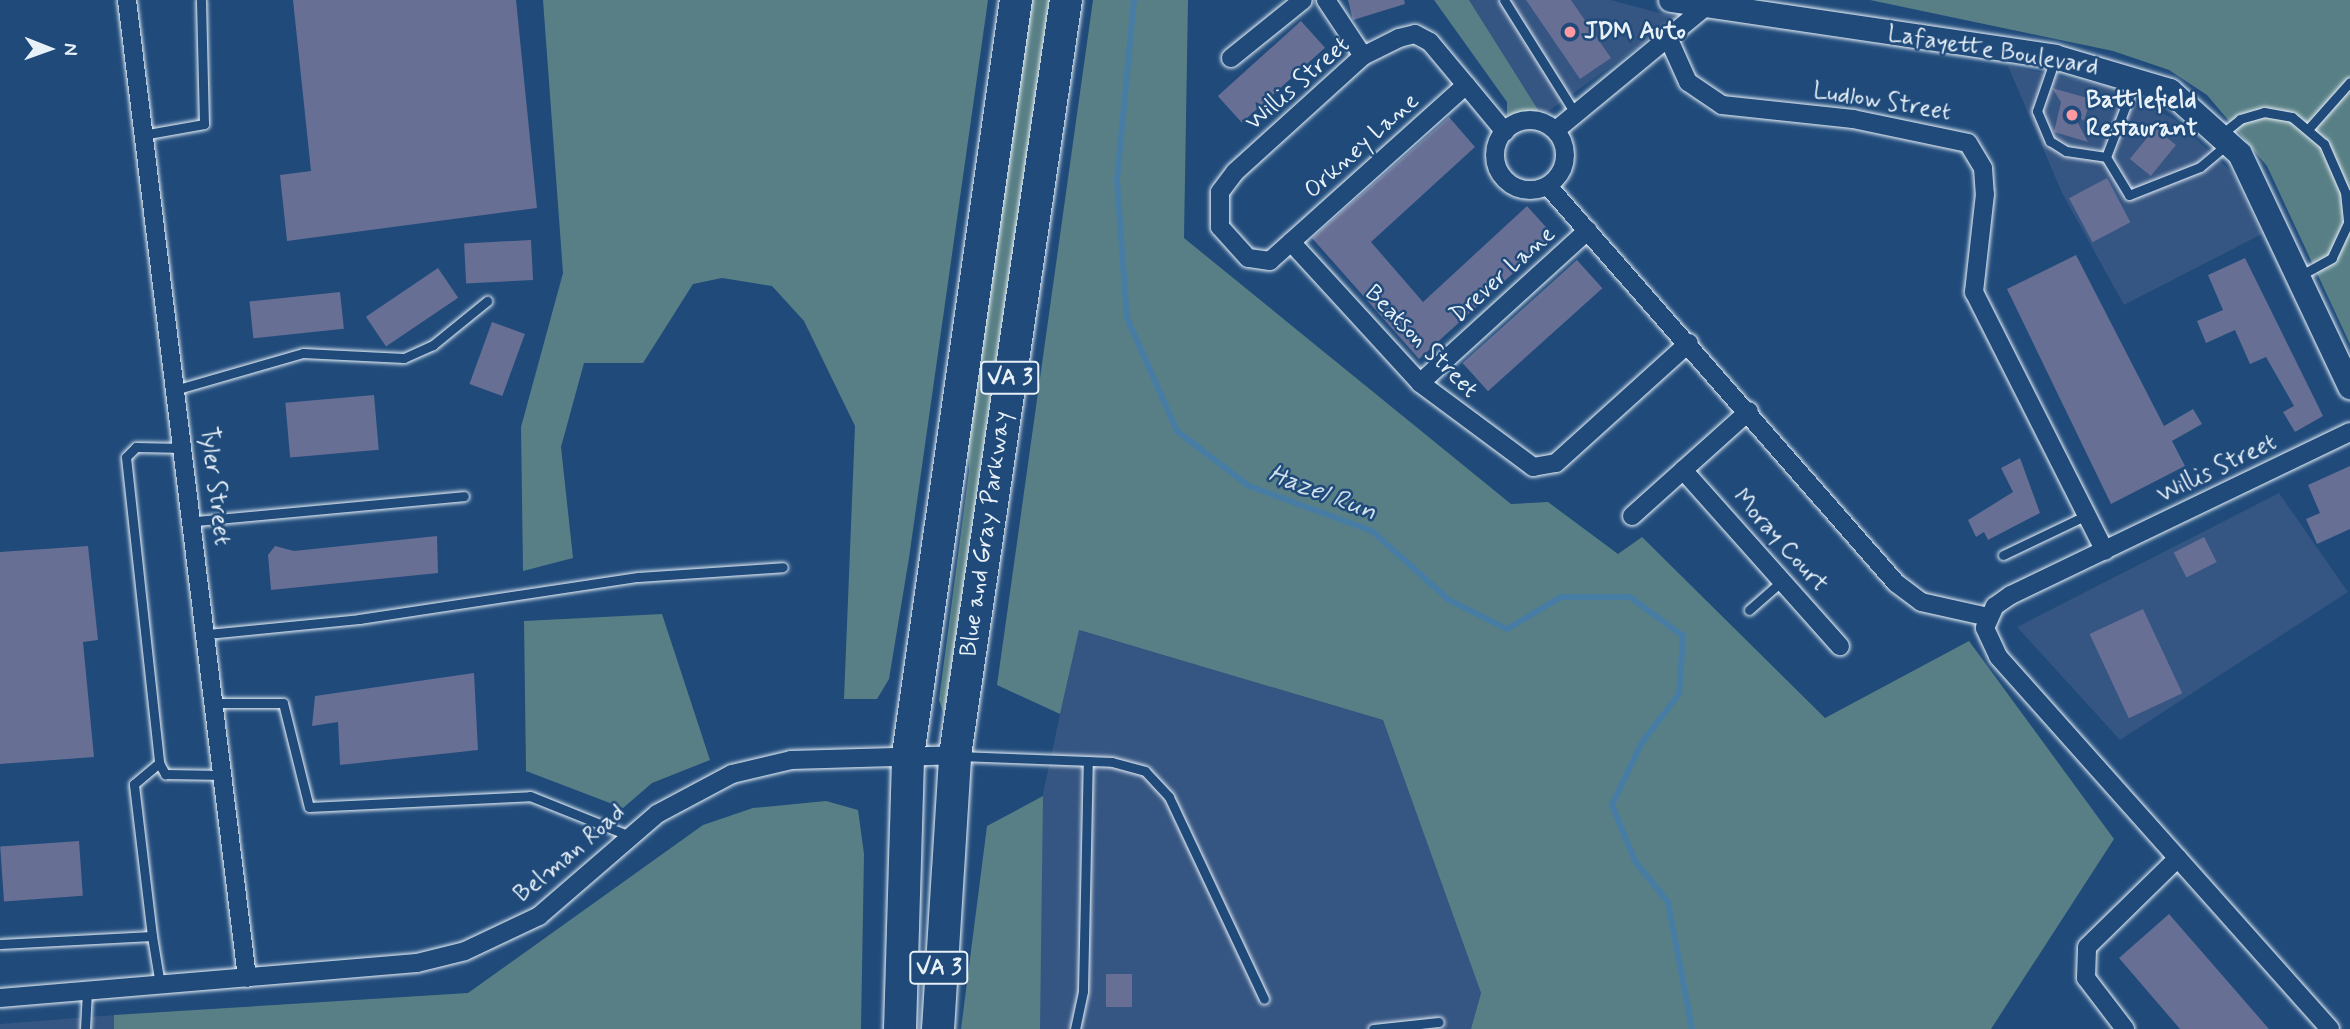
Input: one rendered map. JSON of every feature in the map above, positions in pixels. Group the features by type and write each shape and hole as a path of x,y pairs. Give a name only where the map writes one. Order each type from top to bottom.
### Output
{"highway":[{"name":"Blue and Gray Parkway","path":"900,1029 908,755 1016,0"},
{"name":"Blue and Gray Parkway","path":"938,1029 955,755 1066,0"}],"main road":[{"name":"Lafayette Boulevard","path":"1671,0 1704,8 2055,57 2137,76 2171,91 2227,137 2300,276 2350,387"}],"street":[{"name":"Tyler Street","path":"127,0 148,134 226,775 247,978"},
{"path":"1231,58 1303,0"},
{"path":"1326,0 1363,56"},
{"path":"1556,130 1670,42 1704,8"},
{"name":"Willis Street","path":"1291,242 1270,261 1248,258 1220,228 1220,192 1363,56 1415,34 1466,85 1505,132"},
{"name":"Ludlow Street","path":"1670,42 1688,82 1722,105 1853,119 1968,143 1983,168 1985,194 1974,292 2105,551"},
{"name":"Orkney Lane","path":"1291,242 1466,85"},
{"path":"1529,121 1556,130 1566,151 1548,186 1524,190 1504,178 1495,157 1505,132 1529,121"},
{"path":"1548,186 1749,411 1896,583 1921,602 1988,617 1985,628 1998,656 2330,1029"},
{"name":"Drever Lane","path":"1420,383 1588,230"},
{"name":"Beatson Street","path":"1291,242 1420,383 1533,467 1556,463 1689,343"},
{"path":"1632,516 1749,411"},
{"name":"Willis Street","path":"1988,617 2011,595 2350,432"},
{"name":"Moray Court","path":"1683,470 1840,646"},
{"name":"Belman Road","path":"0,998 417,963 465,951 539,916 630,836 687,794 754,767 908,755 955,755"},
{"path":"2125,1029 2086,978 2087,947 2178,858"}],"lane":[{"path":"148,134 204,124 201,0"},
{"path":"1504,0 1575,113"},
{"path":"2055,57 2037,111 2050,141 2066,151 2106,157"},
{"path":"2106,157 2137,76"},
{"path":"2311,127 2350,82"},
{"path":"2106,157 2129,195 2200,167 2240,119 2264,112 2311,127 2336,167 2350,213 2339,250 2300,276"},
{"path":"178,389 303,353 404,358 433,345 487,301"},
{"path":"185,448 136,447 126,457 159,763 165,774 226,775"},
{"path":"195,521 464,496"},
{"path":"2003,555 2087,515"},
{"path":"207,634 359,619 625,579 783,567"},
{"path":"1749,610 1782,581"},
{"path":"216,703 283,703 309,807 530,796 630,836"},
{"path":"955,755 1134,765 1169,796 1265,999"},
{"path":"1075,1029 1083,991 1088,761"},
{"path":"159,763 134,784 160,985"},
{"path":"0,944 152,936"},
{"path":"85,1029 87,991"},
{"path":"1374,1029 1439,1022"}],"shaded area":[{"path":"1469,0 1611,0 1678,18 1542,116"},
{"path":"2008,66 2112,87 2174,119 2232,172 2262,234 2124,305 2062,193"},
{"path":"2279,493 2348,592 2120,740 2017,627"},
{"path":"1078,630 1383,720 1481,993 1471,1029 1039,1029 1040,808"},
{"path":"114,1015 114,1029 0,1029 0,1024"}],"green space":[{"path":"543,0 988,0 909,558 889,679 877,699 844,699 855,426 804,321 772,286 722,278 693,284 643,363 584,363 561,447 573,558 523,571 521,427 563,273"},
{"path":"1029,0 1055,0 944,715 939,700 969,471 967,427"},
{"path":"1093,0 1188,0 1184,238 1511,504 1548,502 1618,554 1642,537 1825,718 1969,641 2114,839 1991,1029 1471,1029 1481,993 1383,720 1079,630 1060,714 997,685"},
{"path":"1434,0 1469,0 1542,116 1507,115 1507,102"},
{"path":"1870,0 2350,0 2350,344 2267,166 2207,95 2169,70 2113,51"},
{"path":"662,614 710,760 652,783 623,808 526,771 524,621"},
{"path":"1043,796 1040,1029 961,1029 987,826"},
{"path":"826,801 858,810 864,854 861,1029 114,1029 114,1015 468,993 703,825 753,808"}],"building":[{"path":"293,0 516,0 537,208 287,241 280,175 311,171"},
{"path":"1348,0 1404,0 1405,4 1353,20"},
{"name":"JDM Auto","path":"1526,0 1571,0 1611,58 1580,79"},
{"path":"1301,21 1325,48 1242,123 1218,96"},
{"name":"Battlefield Restaurant","path":"2052,88 2091,99 2084,121 2071,110 2088,142 2054,132 2061,102"},
{"path":"1449,117 1475,147 1371,242 1423,302 1527,206 1554,236 1419,359 1312,238"},
{"path":"2155,128 2176,145 2151,176 2130,159"},
{"path":"2107,178 2130,222 2093,242 2069,198"},
{"path":"531,240 533,280 466,283 464,244"},
{"path":"2076,255 2164,426 2193,409 2202,424 2172,441 2185,466 2111,504 2007,289"},
{"path":"2245,258 2323,416 2295,432 2283,412 2294,406 2266,357 2250,364 2235,330 2206,343 2197,321 2223,310 2208,275"},
{"path":"1577,260 1602,288 1488,391 1463,363"},
{"path":"438,268 458,298 386,346 366,317"},
{"path":"340,292 344,329 253,338 249,302"},
{"path":"492,322 525,334 502,396 469,384"},
{"path":"374,395 379,450 290,458 285,403"},
{"path":"2020,458 2040,513 1988,540 1984,532 1976,537 1968,520 2013,492 2001,468"},
{"path":"2350,466 2350,529 2317,544 2306,519 2320,513 2308,485"},
{"path":"437,536 438,573 271,590 268,555 275,546 294,551"},
{"path":"2204,537 2217,562 2186,577 2174,552"},
{"path":"88,546 98,640 83,642 94,757 0,764 0,552"},
{"path":"2143,609 2182,693 2129,718 2090,634"},
{"path":"474,673 478,750 340,765 338,722 312,726 315,696"},
{"path":"79,841 83,896 4,901 0,847"},
{"path":"2169,914 2269,1029 2180,1029 2119,958"},
{"path":"1106,974 1132,974 1132,1007 1106,1007"}],"waterway":[{"name":"Hazel Run","path":"1134,0 1117,180 1127,318 1177,431 1249,486 1372,531 1449,600 1507,629 1561,597 1630,597 1683,636 1679,694 1641,744 1612,805 1635,861 1668,902 1692,1029"}],"place":[{"name":"JDM Auto","path":"1570,32"},
{"name":"Battlefield Restaurant","path":"2072,115"}]}
